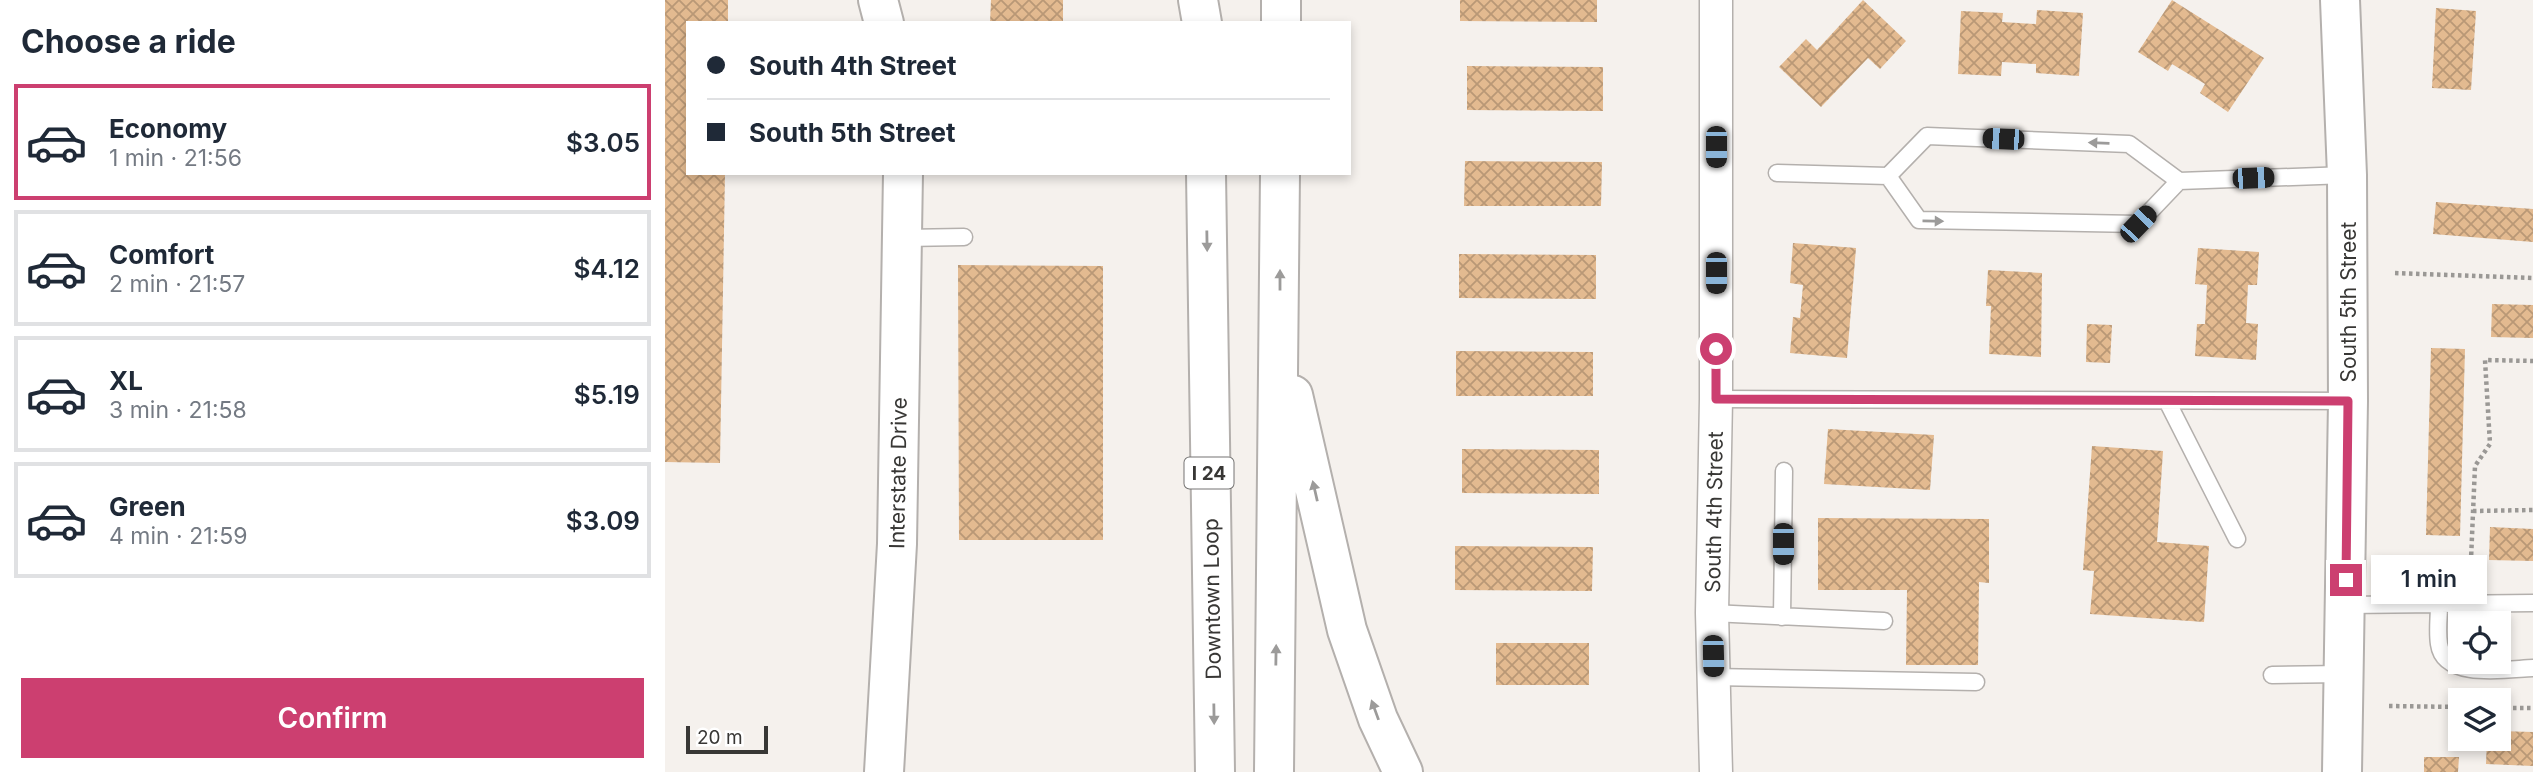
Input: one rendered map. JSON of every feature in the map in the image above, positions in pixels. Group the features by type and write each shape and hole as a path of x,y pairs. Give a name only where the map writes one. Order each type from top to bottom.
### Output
{"main road":[{"path":"878,0 883,21"},
{"path":"1198,0 1203,21"},
{"path":"1203,21 1205,0"},
{"path":"1281,21 1282,0"},
{"name":"South 5th Street","path":"2340,0 2347,175 2348,401 2342,772"},
{"name":"Interstate Drive","path":"884,772 897,544 904,175"},
{"name":"Downtown Loop","path":"1206,175 1215,772"},
{"path":"1274,772 1280,175"},
{"path":"1279,335 1347,630 1378,719 1403,772"}],"street":[{"name":"South 4th Street","path":"1716,0 1716,399 1712,613 1716,772"}],"lane":[{"path":"1777,173 1888,176 1927,136 2129,144 2179,181 2347,175"},
{"path":"1888,176 1919,220 1946,221 2138,224 2179,181"},
{"path":"904,238 964,237"},
{"path":"1716,399 2348,401"},
{"path":"2167,401 2237,539"},
{"path":"1783,617 1784,471"},
{"path":"2346,606 2533,603"},
{"path":"2439,604 2439,646 2447,661 2465,670 2533,668"},
{"path":"1712,613 1884,621"},
{"path":"2272,675 2344,674"},
{"path":"1713,677 1976,682"}],"path":[{"path":"2395,273 2533,278"},
{"path":"2470,586 2475,466 2490,444 2485,360 2533,361"},
{"path":"2473,511 2533,510"},
{"path":"2389,706 2448,707"},
{"path":"2511,708 2533,708"}],"building":[{"path":"665,0 728,0 728,21 686,21 686,175 725,175 720,463 665,462"},
{"path":"991,0 1063,0 1063,21 990,21"},
{"path":"1460,0 1597,0 1597,22 1460,21"},
{"path":"1863,0 1906,41 1880,69 1868,58 1821,107 1779,67 1806,39 1817,50"},
{"path":"2172,0 2264,58 2228,112 2200,93 2205,84 2172,64 2168,71 2138,52"},
{"path":"2436,8 2476,11 2471,90 2432,88"},
{"path":"2037,10 2083,13 2079,76 2036,73 2036,64 2002,62 2001,76 1958,74 1961,11 2003,13 2002,22 2036,24"},
{"path":"1467,66 1603,67 1603,111 1467,110"},
{"path":"1465,161 1602,162 1601,206 1464,206"},
{"path":"2436,202 2533,209 2533,242 2433,234"},
{"path":"1793,243 1856,248 1847,358 1790,353 1793,317 1800,318 1803,285 1790,283"},
{"path":"2198,248 2259,252 2257,285 2248,285 2246,323 2258,324 2256,360 2195,356 2197,324 2205,324 2207,285 2195,284"},
{"path":"1459,254 1596,255 1596,299 1459,298"},
{"path":"958,265 1103,266 1103,540 959,540"},
{"path":"1988,270 2042,273 2041,357 1989,354 1991,306 1986,306"},
{"path":"2492,304 2533,305 2533,338 2491,337"},
{"path":"2087,324 2112,325 2110,363 2086,362"},
{"path":"2431,348 2465,349 2460,536 2426,535"},
{"path":"1456,351 1593,352 1593,396 1456,396"},
{"path":"1828,429 1934,435 1930,490 1824,484"},
{"path":"2092,446 2163,451 2157,542 2209,546 2204,622 2090,614 2094,571 2083,570"},
{"path":"1462,449 1599,450 1599,494 1462,493"},
{"path":"1818,518 1989,519 1989,583 1979,582 1978,665 1906,665 1907,590 1818,590"},
{"path":"2490,527 2533,529 2533,561 2489,560"},
{"path":"1455,546 1593,547 1592,591 1455,590"},
{"path":"1496,643 1589,643 1589,685 1496,685"},
{"path":"2511,731 2533,732 2533,766 2486,764 2486,751 2511,751"},
{"path":"2424,757 2459,757 2458,772 2424,772"}],"route":[{"path":"1716,349 1716,399 2348,401 2346,580"}]}
